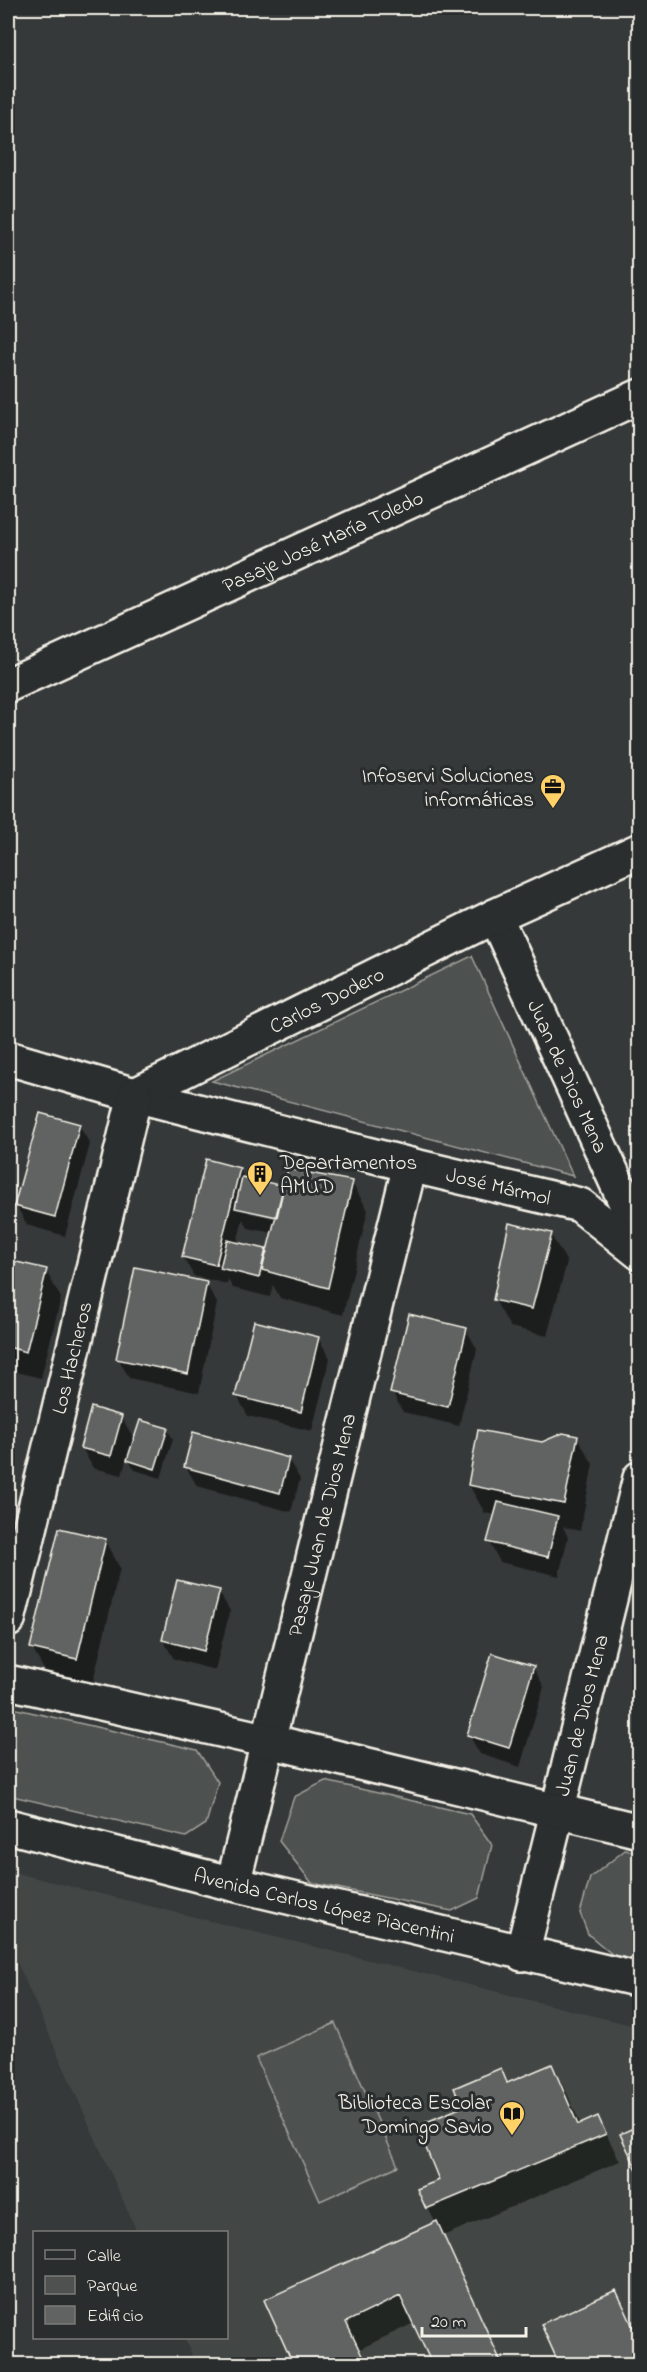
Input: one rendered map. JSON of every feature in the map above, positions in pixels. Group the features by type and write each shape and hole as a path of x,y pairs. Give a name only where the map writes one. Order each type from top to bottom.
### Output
{"street":[{"name":"Pasaje José María Toledo","path":"8,685 639,396"},
{"name":"Carlos Dodero","path":"135,1095 495,916 639,850"},
{"name":"Juan de Dios Mena","path":"495,916 628,1182 639,1234"},
{"path":"8,1059 135,1095"},
{"name":"José Mármol","path":"135,1095 410,1165 580,1205 639,1253"},
{"name":"Los Hacheros","path":"8,1620 135,1095"},
{"name":"Pasaje Juan de Dios Mena","path":"233,1884 410,1165"},
{"path":"580,1205 628,1182"},
{"name":"Juan de Dios Mena","path":"522,1954 633,1532 639,1478"},
{"path":"8,1682 269,1741 639,1831"},
{"name":"Avenida Carlos López Piacentini","path":"8,1826 233,1884 639,1980"}],"shaded area":[{"path":"8,1871 639,2027 639,2364 196,2364 184,2339 228,2339 228,2231 137,2231 8,1942"}],"green space":[{"path":"472,956 573,1176 212,1081"},
{"path":"8,1707 197,1750 218,1782 206,1824 186,1837 8,1795"},
{"path":"325,1781 470,1814 492,1845 479,1898 452,1911 312,1883 279,1841 294,1797"},
{"path":"625,1850 639,1853 639,1961 613,1955 588,1934 580,1913 590,1878"},
{"path":"335,2023 398,2166 320,2201 256,2058"}],"building":[{"path":"40,1113 80,1124 55,1217 14,1206"},
{"path":"206,1159 240,1168 216,1265 182,1257"},
{"path":"288,1169 353,1181 328,1288 262,1270"},
{"name":"Departamentos AMUD","path":"242,1177 284,1186 277,1217 235,1208"},
{"path":"509,1223 552,1233 532,1309 493,1300"},
{"path":"227,1240 266,1249 259,1278 220,1268"},
{"path":"8,1260 47,1269 26,1352 8,1347"},
{"path":"135,1267 207,1282 188,1374 116,1359"},
{"path":"409,1314 467,1328 448,1407 390,1393"},
{"path":"254,1321 319,1337 301,1412 235,1396"},
{"path":"91,1407 122,1416 111,1456 80,1448"},
{"path":"140,1420 168,1428 155,1469 127,1460"},
{"path":"478,1430 542,1442 563,1433 578,1436 564,1504 468,1485"},
{"path":"193,1432 289,1458 280,1493 184,1467"},
{"path":"498,1502 558,1516 548,1557 487,1542"},
{"path":"59,1528 106,1539 77,1659 30,1648"},
{"path":"177,1580 220,1590 204,1651 162,1640"},
{"path":"492,1653 534,1666 509,1748 467,1735"},
{"path":"552,2064 578,2125 598,2116 606,2134 426,2209 417,2189 439,2180 417,2126 462,2107 454,2088 501,2068 507,2083"},
{"path":"640,2125 640,2176 620,2134"},
{"path":"437,2221 502,2364 432,2364 400,2296 346,2322 366,2364 293,2364 264,2300"},
{"path":"616,2290 640,2342 640,2364 559,2364 541,2324"}],"place":[{"name":"Infoservi Soluciones informáticas","path":"553,810"},
{"name":"Departamentos AMUD","path":"260,1197"},
{"name":"Biblioteca Escolar Domingo Savio","path":"512,2137"}]}
